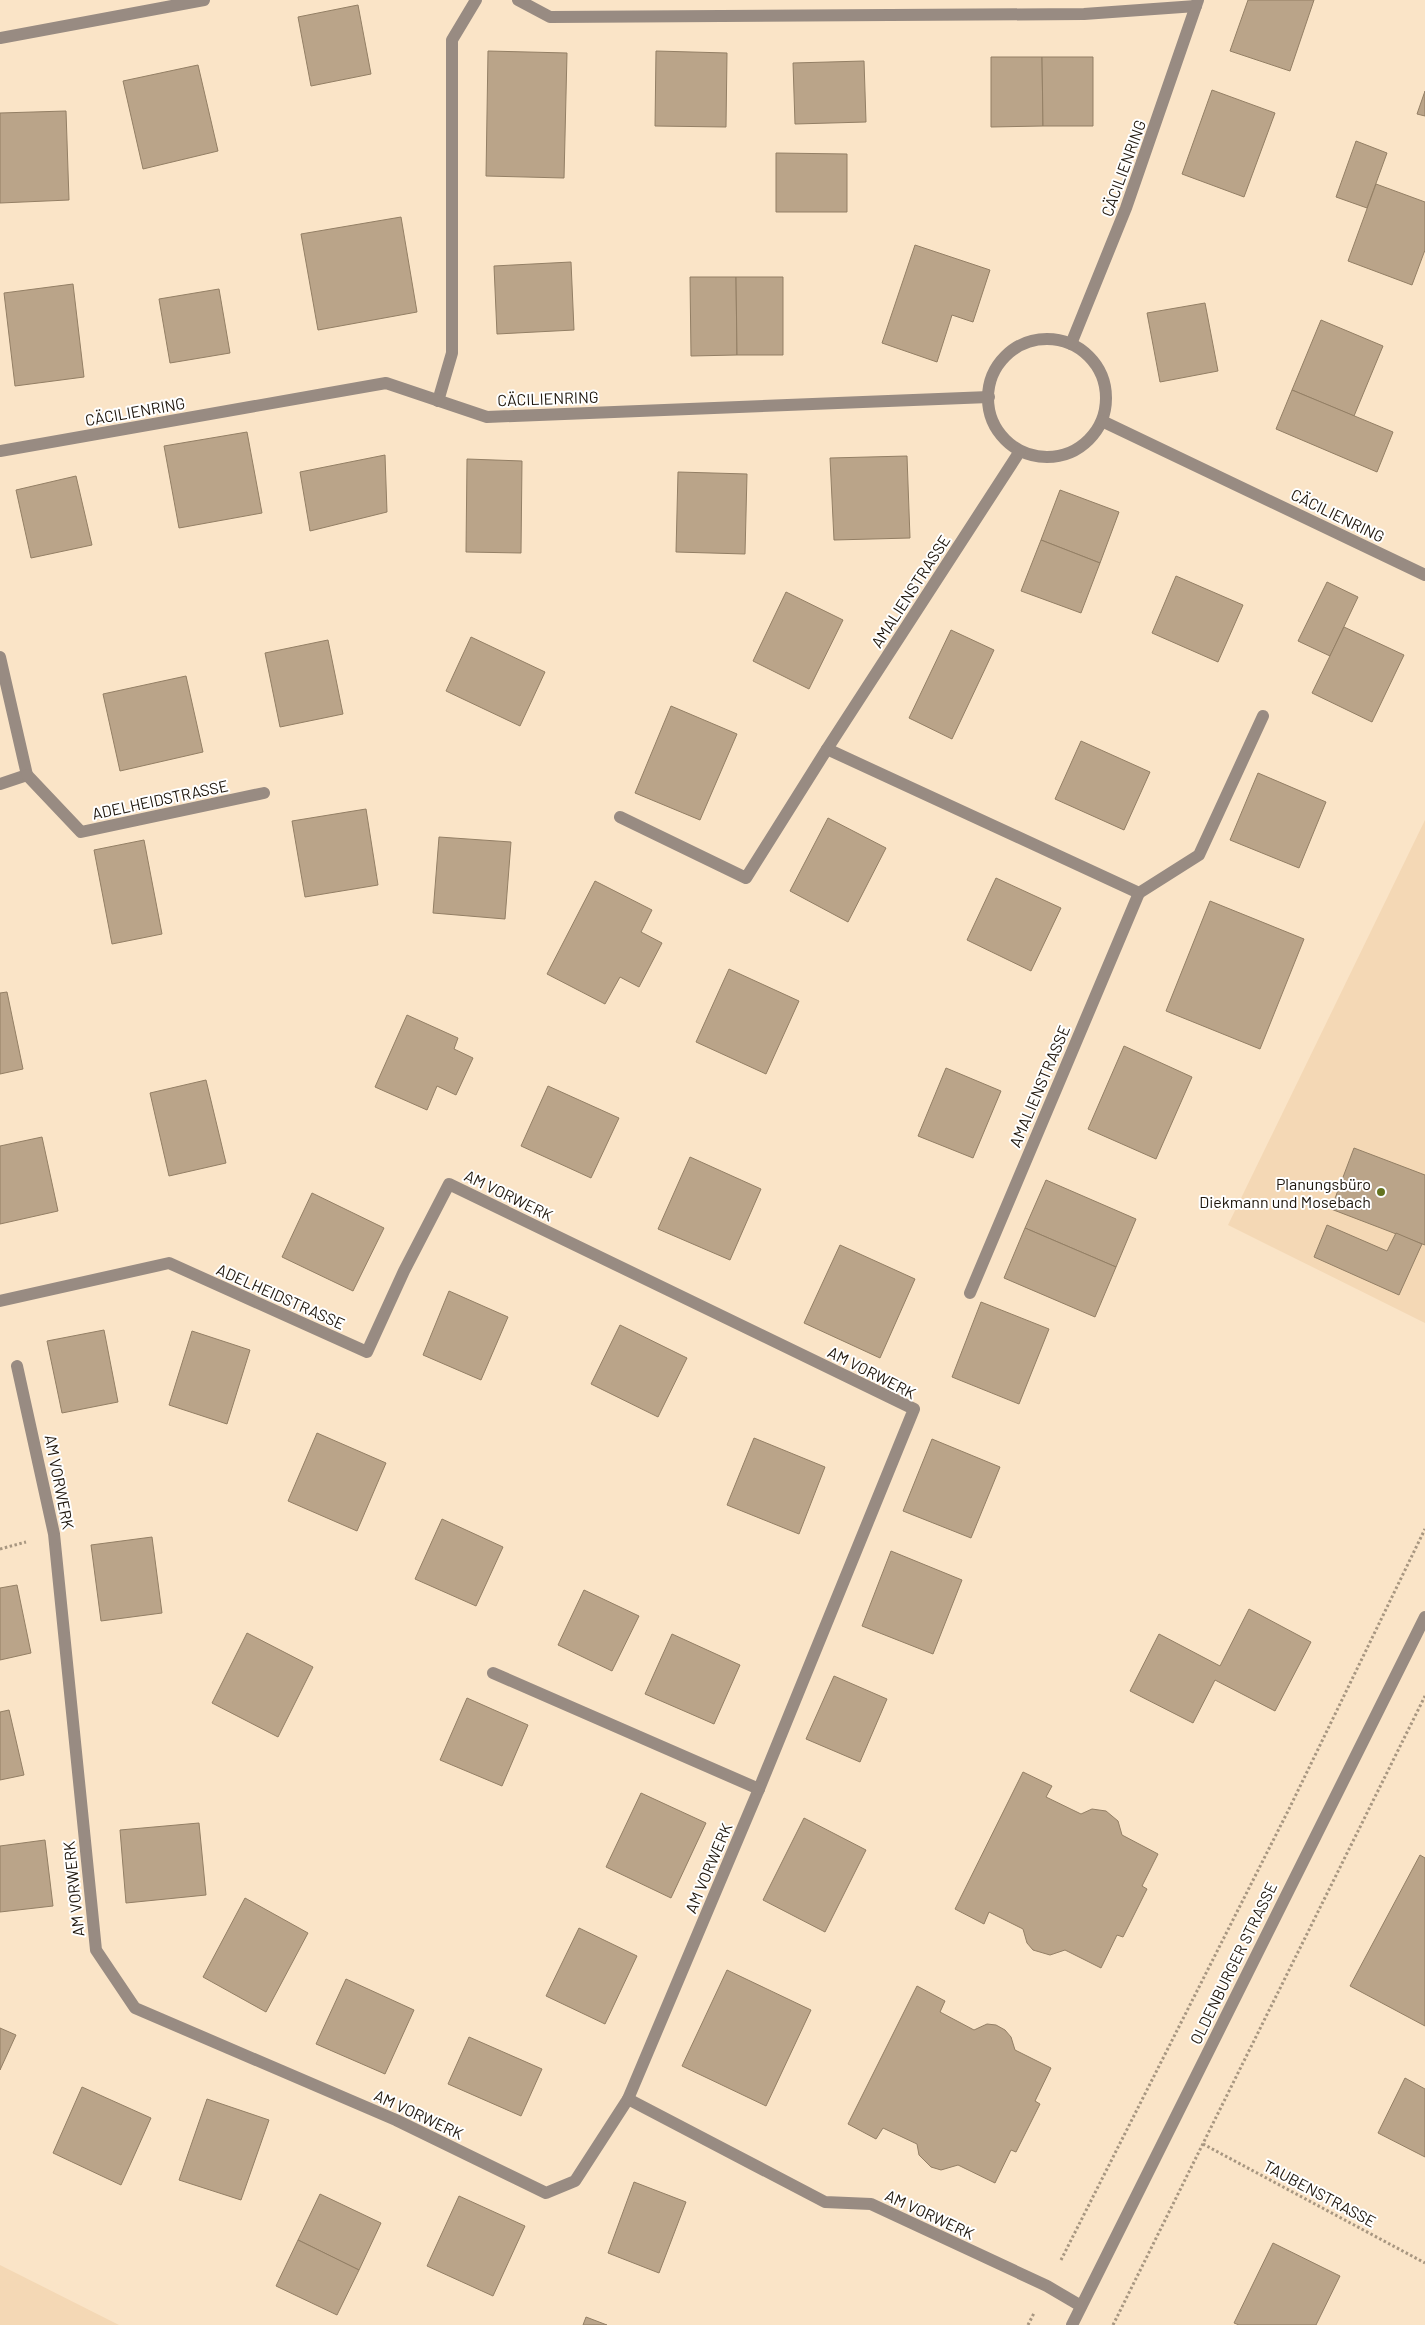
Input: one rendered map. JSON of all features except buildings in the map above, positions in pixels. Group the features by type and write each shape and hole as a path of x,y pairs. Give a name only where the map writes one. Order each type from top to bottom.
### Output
{"street":[{"path":"0,38 204,0"},
{"path":"438,401 452,353 452,40 476,0"},
{"path":"518,0 550,17 1084,14 1197,3"},
{"name":"CÄCILIENRING","path":"1071,344 1126,208 1197,3"},
{"path":"1052,339 1071,344 1090,357 1102,376 1106,398 1102,420 1094,434 1083,446 1068,454 1052,458 1036,456 1020,450 1007,441 997,429 990,414 989,397 992,379 1001,362 1016,348 1033,341 1052,339"},
{"name":"CÄCILIENRING","path":"0,451 386,383 487,417 989,397"},
{"name":"CÄCILIENRING","path":"1102,420 1425,574"},
{"name":"AMALIENSTRASSE","path":"620,817 746,878 1020,450"},
{"path":"0,657 27,775 0,784"},
{"path":"827,749 1139,893 1199,854 1263,716"},
{"name":"ADELHEIDSTRASSE","path":"27,775 81,832 264,793"},
{"name":"AMALIENSTRASSE","path":"970,1293 1139,893"},
{"name":"ADELHEIDSTRASSE","path":"0,1300 168,1263 367,1352 404,1271 449,1184"},
{"name":"AM VORWERK","path":"17,1366 37,1447 54,1534 96,1950 135,2008 396,2120 546,2193 575,2181 628,2099 759,1789 914,1409 449,1184"},
{"name":"OLDENBURGER STRASSE","path":"1072,2325 1425,1617"},
{"path":"493,1673 759,1789"},
{"name":"AM VORWERK","path":"628,2099 825,2202 871,2204 1047,2286 1081,2306"}],"path":[{"path":"1028,2325 1288,1810 1425,1529"},
{"path":"1113,2325 1425,1696"},
{"name":"TAUBENSTRASSE","path":"1204,2144 1425,2263"}],"shaded area":[{"path":"1425,820 1425,1323 1228,1225"},
{"path":"0,2265 119,2325 0,2325"}],"place":[{"name":"Planungsbüro Diekmann und Mosebach","path":"1381,1192"}]}
